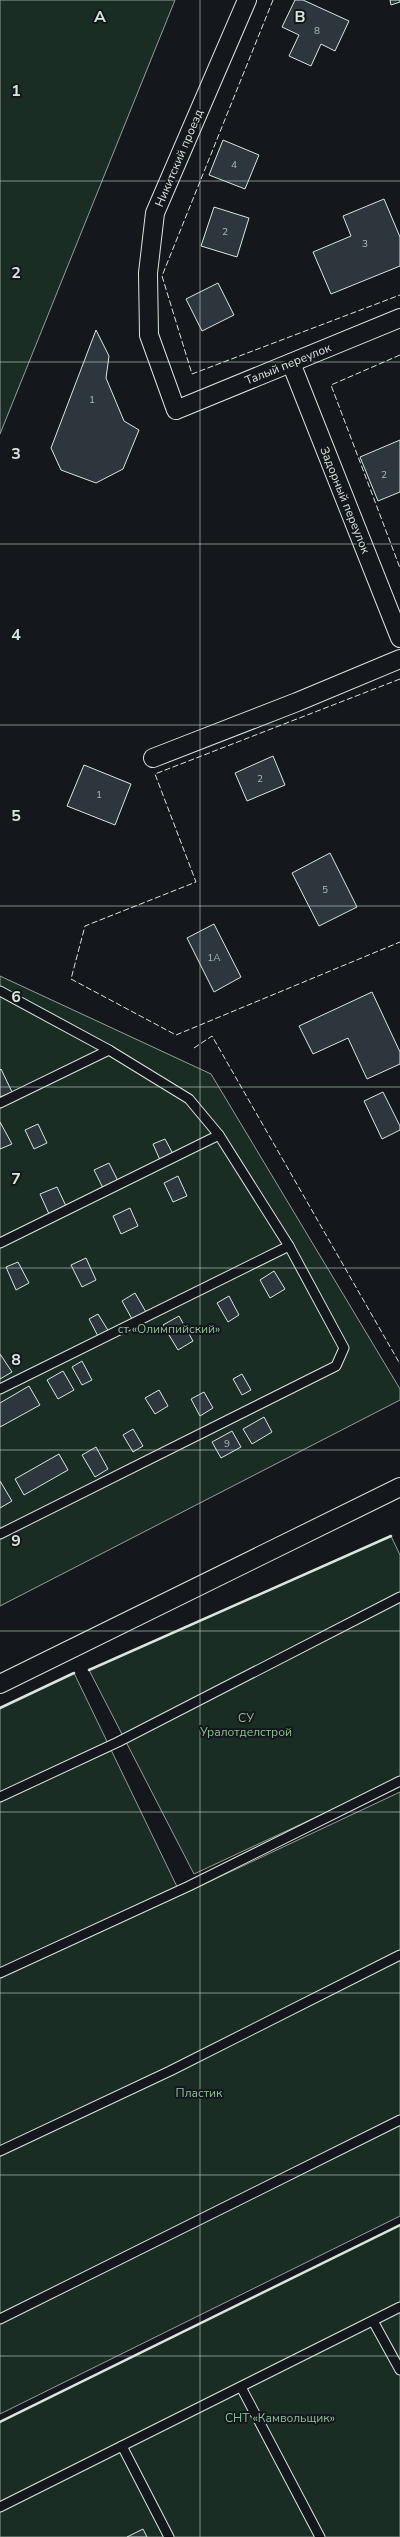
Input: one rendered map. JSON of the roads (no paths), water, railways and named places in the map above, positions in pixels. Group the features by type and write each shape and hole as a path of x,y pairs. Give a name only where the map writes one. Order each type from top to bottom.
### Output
{"street":[{"name":"Никитский проезд","path":"176,410 149,335 148,273 155,213 247,0"},
{"name":"Талый переулок","path":"176,410 400,318"},
{"name":"Задорный переулок","path":"291,363 400,638"},
{"path":"153,758 297,702 400,659"},
{"path":"0,1684 400,1487"}],"lane":[{"path":"0,991 109,1050 189,1099 219,1135 289,1246 343,1343 343,1354 336,1366 0,1534"},
{"path":"0,1103 109,1050"},
{"path":"0,1242 219,1135"},
{"path":"0,1389 289,1246"},
{"path":"0,1798 118,1742 400,1597"},
{"path":"0,1973 189,1886 400,1781"},
{"path":"0,2151 170,2071 400,1955"},
{"path":"0,2319 400,2120"},
{"path":"0,2507 400,2307"},
{"path":"373,2321 400,2370"},
{"path":"241,2387 320,2537"},
{"path":"122,2446 169,2537"}],"park label":[{"name":"ст «Олимпийский»","path":"169,1329"},
{"name":"СУ Уралотделстрой","path":"246,1725"},
{"name":"Пластик","path":"199,2093"},
{"name":"СНТ «Камвольщик»","path":"280,2418"}]}
